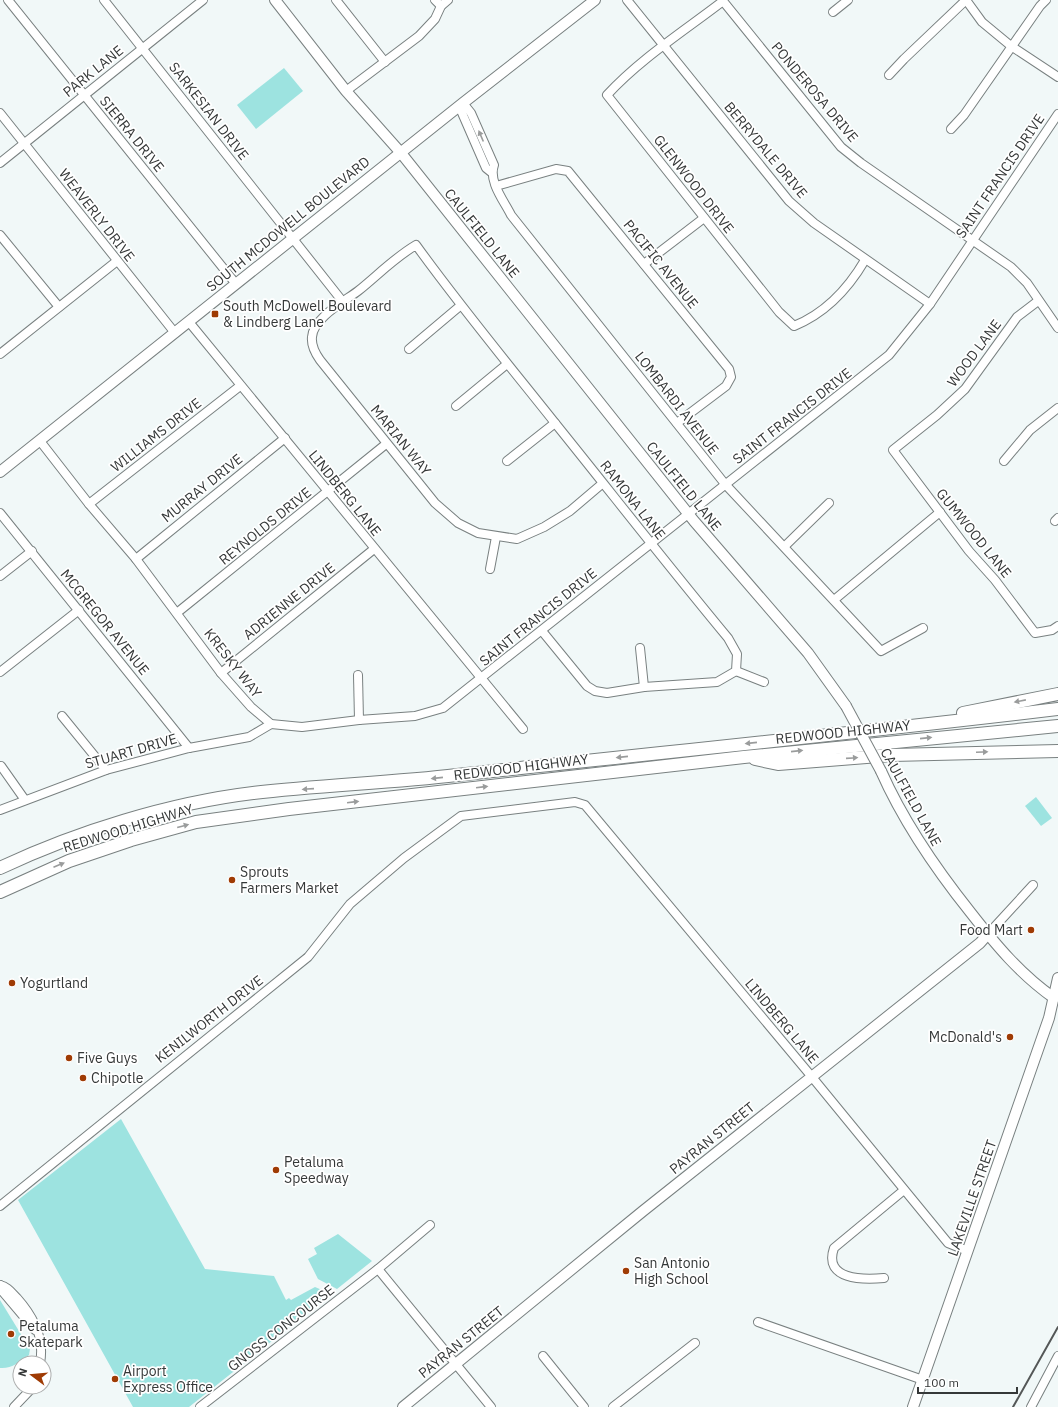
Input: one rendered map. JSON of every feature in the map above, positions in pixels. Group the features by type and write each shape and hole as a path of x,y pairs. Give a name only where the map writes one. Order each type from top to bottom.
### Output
{"highway":[{"path":"874,731 1058,694"},
{"name":"REDWOOD HIGHWAY","path":"0,868 58,843 122,822 194,803 252,793 398,782 740,744 874,731 1058,709"},
{"name":"REDWOOD HIGHWAY","path":"1,892 69,861 131,840 196,822 289,809 744,757 1058,726"},
{"path":"744,757 778,764 892,755 1058,751"}],"main road":[{"name":"CAULFIELD LANE","path":"275,0 346,91 401,153 688,513 808,653 846,706 881,771 893,798 938,872 988,934 1027,977 1057,998"},
{"name":"SOUTH MCDOWELL BOULEVARD","path":"0,472 595,0"},
{"name":"PAYRAN STREET","path":"403,1407 643,1210 980,943 988,934"},
{"name":"LAKEVILLE STREET","path":"913,1407 1057,998 1058,978"}],"street":[{"name":"SIERRA DRIVE","path":"8,0 236,284"},
{"name":"SARKESIAN DRIVE","path":"104,0 285,228 292,240"},
{"name":"PARK LANE","path":"0,163 84,94 203,0"},
{"path":"336,0 385,62"},
{"path":"346,91 419,36 435,19 438,3 448,0"},
{"name":"BERRYDALE DRIVE","path":"627,0 663,47 789,201 814,223 930,304"},
{"path":"833,12 848,0"},
{"path":"889,75 966,0 982,22 1011,46 1058,77"},
{"path":"951,129 964,115 1011,46 1046,0"},
{"name":"GLENWOOD DRIVE","path":"723,1 663,47 607,95 665,171 779,312 794,326 807,321 831,304 852,283 865,260"},
{"name":"PONDEROSA DRIVE","path":"723,1 841,147 861,163 1012,267 1027,282 1038,301 1058,328"},
{"name":"LOMBARDI AVENUE","path":"461,105 471,113 494,165 491,172 496,186 511,214 726,484 881,651 923,628"},
{"name":"WEAVERLY DRIVE","path":"0,113 176,333"},
{"name":"SAINT FRANCIS DRIVE","path":"481,680 650,543 890,355 930,304 1058,114"},
{"name":"PACIFIC AVENUE","path":"496,186 556,169 568,171 729,369 731,377 726,386 677,423"},
{"path":"644,264 704,218"},
{"path":"0,235 59,307"},
{"path":"292,240 342,302"},
{"name":"RAMONA LANE","path":"342,302 382,269 416,245 460,306 728,638 737,654 736,671"},
{"path":"0,354 117,261"},
{"name":"WOOD LANE","path":"893,450 938,415 965,389 1017,317 1038,301"},
{"name":"MARIAN WAY","path":"342,302 329,312 317,326 312,337 313,350 386,444 435,503 458,524 478,533 496,537 517,539 544,527 570,512 603,483"},
{"path":"409,349 460,306"},
{"name":"LINDBERG LANE","path":"188,322 285,438 374,549 437,622 481,680 523,729"},
{"path":"456,406 507,364"},
{"name":"WILLIAMS DRIVE","path":"89,504 240,386"},
{"path":"1004,461 1030,430 1058,408"},
{"path":"507,461 555,423"},
{"name":"MURRAY DRIVE","path":"136,558 285,438"},
{"name":"KRESKY WAY","path":"40,441 89,504 136,558 178,612 222,673 251,707 271,724"},
{"name":"REYNOLDS DRIVE","path":"178,612 329,492 386,444"},
{"name":"GUMWOOD LANE","path":"893,450 969,551 996,580 1035,633 1052,630 1058,626"},
{"path":"785,546 829,503"},
{"path":"834,600 940,512"},
{"name":"MCGREGOR AVENUE","path":"0,513 189,748"},
{"path":"490,569 496,537"},
{"name":"ADRIENNE DRIVE","path":"222,673 374,549"},
{"path":"0,576 32,551"},
{"path":"0,672 79,610"},
{"path":"542,631 587,686 595,691 607,693 644,687 717,682 736,671 764,682"},
{"path":"640,648 644,687"},
{"path":"358,675 358,720"},
{"path":"271,724 302,727 358,720 415,716 443,708 481,680"},
{"path":"62,716 106,770"},
{"name":"STUART DRIVE","path":"0,810 106,770 189,748 250,737 271,724"},
{"path":"1,766 25,800"},
{"name":"LINDBERG LANE","path":"580,802 812,1076 948,1243 968,1251"},
{"name":"KENILWORTH DRIVE","path":"0,1206 308,957 350,904 404,858 461,816 580,802"},
{"name":"PAYRAN STREET","path":"988,934 1033,885"},
{"path":"884,1278 865,1280 840,1273 834,1268 832,1255 834,1248 904,1190"},
{"name":"GNOSS CONCOURSE","path":"200,1407 378,1269 430,1225"},
{"path":"378,1269 491,1407"},
{"path":"0,1285 3,1292 38,1333 41,1347 40,1355"},
{"path":"758,1322 923,1380"},
{"path":"613,1407 695,1343"},
{"path":"543,1356 584,1407"},
{"path":"1031,1407 1058,1356"},
{"path":"14,1407 25,1395"}],"shaded area":[{"path":"284,68 303,91 256,129 237,105"},
{"path":"1036,797 1052,818 1041,826 1025,806"},
{"path":"121,1119 205,1269 274,1276 286,1300 289,1298 291,1300 315,1287 322,1290 326,1298 189,1407 133,1407 18,1200"},
{"path":"338,1234 372,1261 337,1289 318,1279 308,1259 317,1254 314,1248"},
{"name":"Petaluma Skatepark","path":"0,1300 30,1349 29,1355 12,1355 12,1366 0,1368"}],"railway":[{"path":"1013,1407 1058,1327"}],"place":[{"name":"South McDowell Boulevard & Lindberg Lane","path":"215,314"},
{"name":"Sprouts Farmers Market","path":"232,880"},
{"name":"Food Mart","path":"1031,930"},
{"name":"Yogurtland","path":"12,983"},
{"name":"McDonald's","path":"1010,1037"},
{"name":"Five Guys","path":"69,1058"},
{"name":"Chipotle","path":"83,1078"},
{"name":"Petaluma Speedway","path":"276,1170"},
{"name":"San Antonio High School","path":"626,1271"},
{"name":"Petaluma Skatepark","path":"11,1334"},
{"name":"Airport Express Office","path":"115,1379"}]}
